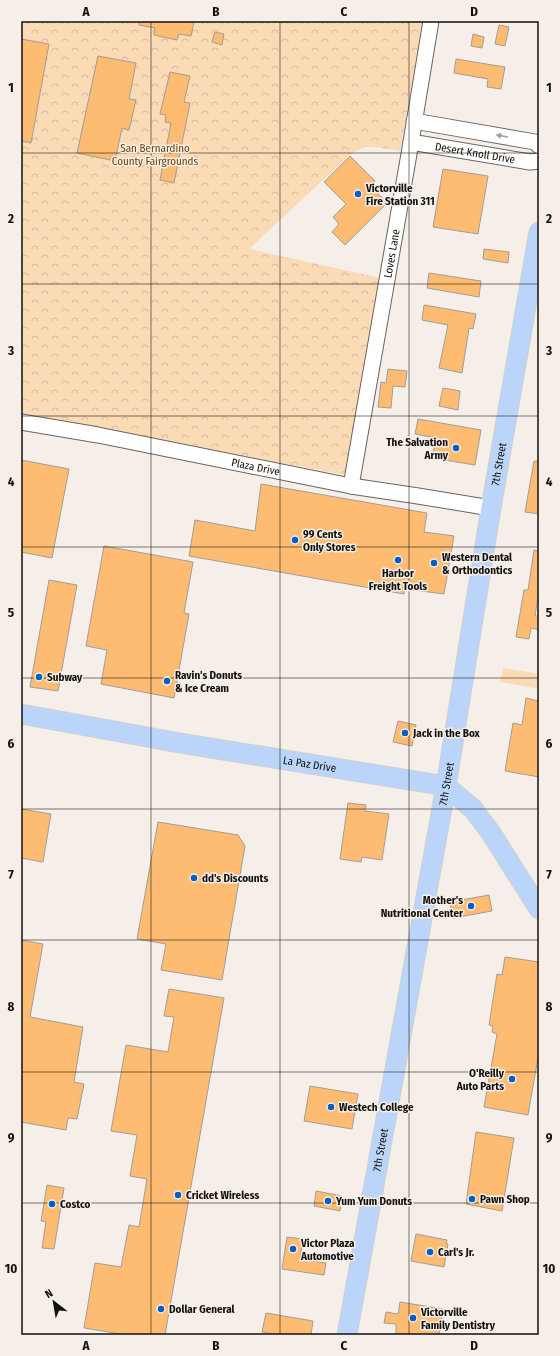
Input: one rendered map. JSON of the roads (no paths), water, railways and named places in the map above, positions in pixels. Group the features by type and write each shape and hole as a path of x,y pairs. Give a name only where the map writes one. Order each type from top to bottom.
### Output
{"main road":[{"name":"7th Street","path":"347,1335 446,786 491,508 539,232"},
{"name":"La Paz Drive","path":"21,714 180,743 446,786"},
{"path":"446,786 473,809 491,833 539,909"}],"street":[{"name":"Loves Lane","path":"350,486 412,142 414,121 431,21"},
{"name":"Desert Knoll Drive","path":"414,121 535,142 539,146"},
{"name":"Desert Knoll Drive","path":"412,142 530,162 539,160"},
{"name":"Plaza Drive","path":"21,422 106,436 350,486 491,508"}],"place":[{"name":"Victorville Fire Station 311","path":"358,194"},
{"name":"The Salvation Army","path":"456,448"},
{"name":"99 Cents Only Stores","path":"295,540"},
{"name":"Harbor Freight Tools","path":"398,560"},
{"name":"Western Dental & Orthodontics","path":"434,563"},
{"name":"Subway","path":"39,677"},
{"name":"Ravin's Donuts & Ice Cream","path":"167,681"},
{"name":"Jack in the Box","path":"405,733"},
{"name":"dd's Discounts","path":"194,878"},
{"name":"Mother's Nutritional Center","path":"471,906"},
{"name":"O'Reilly Auto Parts","path":"512,1079"},
{"name":"Westech College","path":"331,1107"},
{"name":"Cricket Wireless","path":"178,1195"},
{"name":"Pawn Shop","path":"472,1199"},
{"name":"Yum Yum Donuts","path":"328,1201"},
{"name":"Costco","path":"52,1204"},
{"name":"Victor Plaza Automotive","path":"293,1249"},
{"name":"Carl's Jr.","path":"430,1252"},
{"name":"Dollar General","path":"161,1309"},
{"name":"Victorville Family Dentistry","path":"413,1318"}],"park label":[{"name":"San Bernardino County Fairgrounds","path":"155,154"}]}
